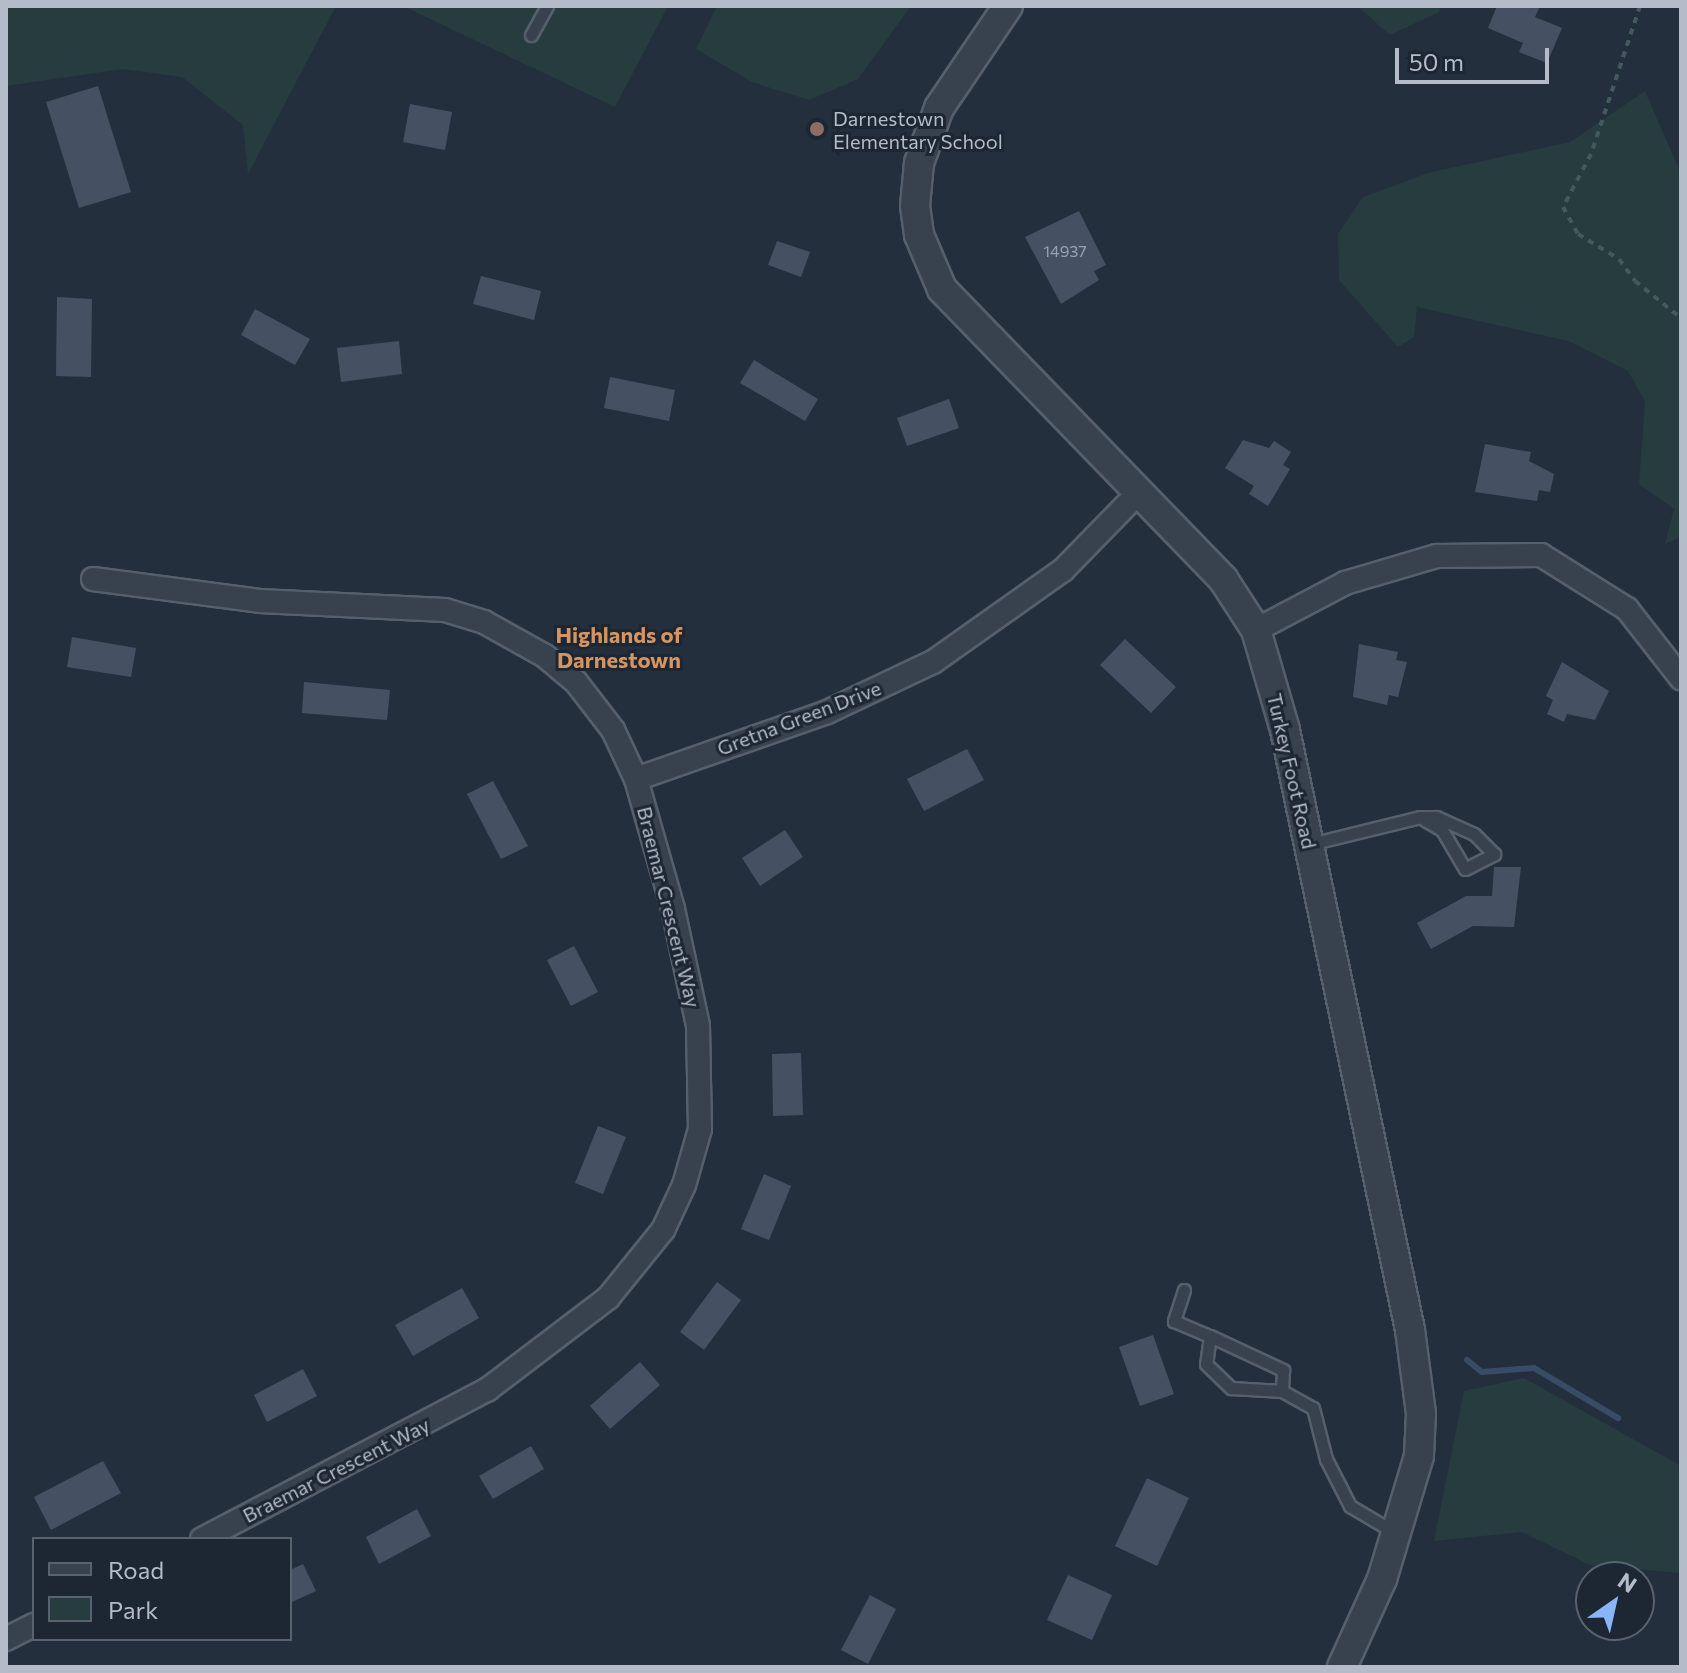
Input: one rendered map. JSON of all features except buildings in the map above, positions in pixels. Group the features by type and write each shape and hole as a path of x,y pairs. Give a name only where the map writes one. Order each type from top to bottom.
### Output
{"street":[{"name":"Turkey Foot Road","path":"1008,6 939,108 919,163 915,206 919,235 942,289 1223,579 1256,630 1285,730 1414,1358 1421,1413 1419,1456 1398,1535 1342,1667"},
{"name":"Gretna Green Drive","path":"636,779 827,712 933,662 1063,570 1139,492"},
{"path":"1256,630 1345,583 1437,556 1541,555 1627,609 1681,678"},
{"name":"Braemar Crescent Way","path":"93,579 260,601 405,605 484,622 545,656 576,682 613,730 636,779 673,909 702,1073 700,1129 684,1185 663,1230 608,1298 488,1389 206,1537"},
{"path":"6,1639 32,1626"}],"lane":[{"path":"531,35 547,6"},
{"path":"1309,844 1420,817 1436,817 1474,834 1494,854 1465,869 1442,830 1420,817"},
{"path":"1184,1290 1174,1321 1283,1370 1282,1391"},
{"path":"1210,1336 1206,1364 1231,1388 1282,1391 1313,1408 1326,1459 1350,1506 1398,1535"}],"path":[{"path":"1640,6 1591,154 1563,207 1578,234 1619,259 1635,281 1681,318"}],"green space":[{"path":"6,6 336,6 248,174 243,125 182,77 123,69 6,86"},
{"path":"403,6 668,6 615,107"},
{"path":"717,6 911,6 858,79 809,100 752,82 696,49"},
{"path":"1357,6 1440,6 1439,12 1390,35"},
{"path":"1645,91 1681,174 1681,537 1665,544 1674,509 1639,484 1645,401 1628,371 1569,341 1417,307 1414,337 1398,347 1339,280 1338,234 1363,197 1428,173 1570,142"},
{"path":"1524,1378 1681,1466 1681,1573 1655,1571 1655,1561 1582,1561 1522,1532 1434,1541 1464,1391"}],"waterway":[{"path":"1467,1360 1482,1372 1534,1368 1618,1418"}],"place":[{"name":"Darnestown Elementary School","path":"817,129"}],"district":[{"name":"Highlands of Darnestown","path":"619,646"}]}
